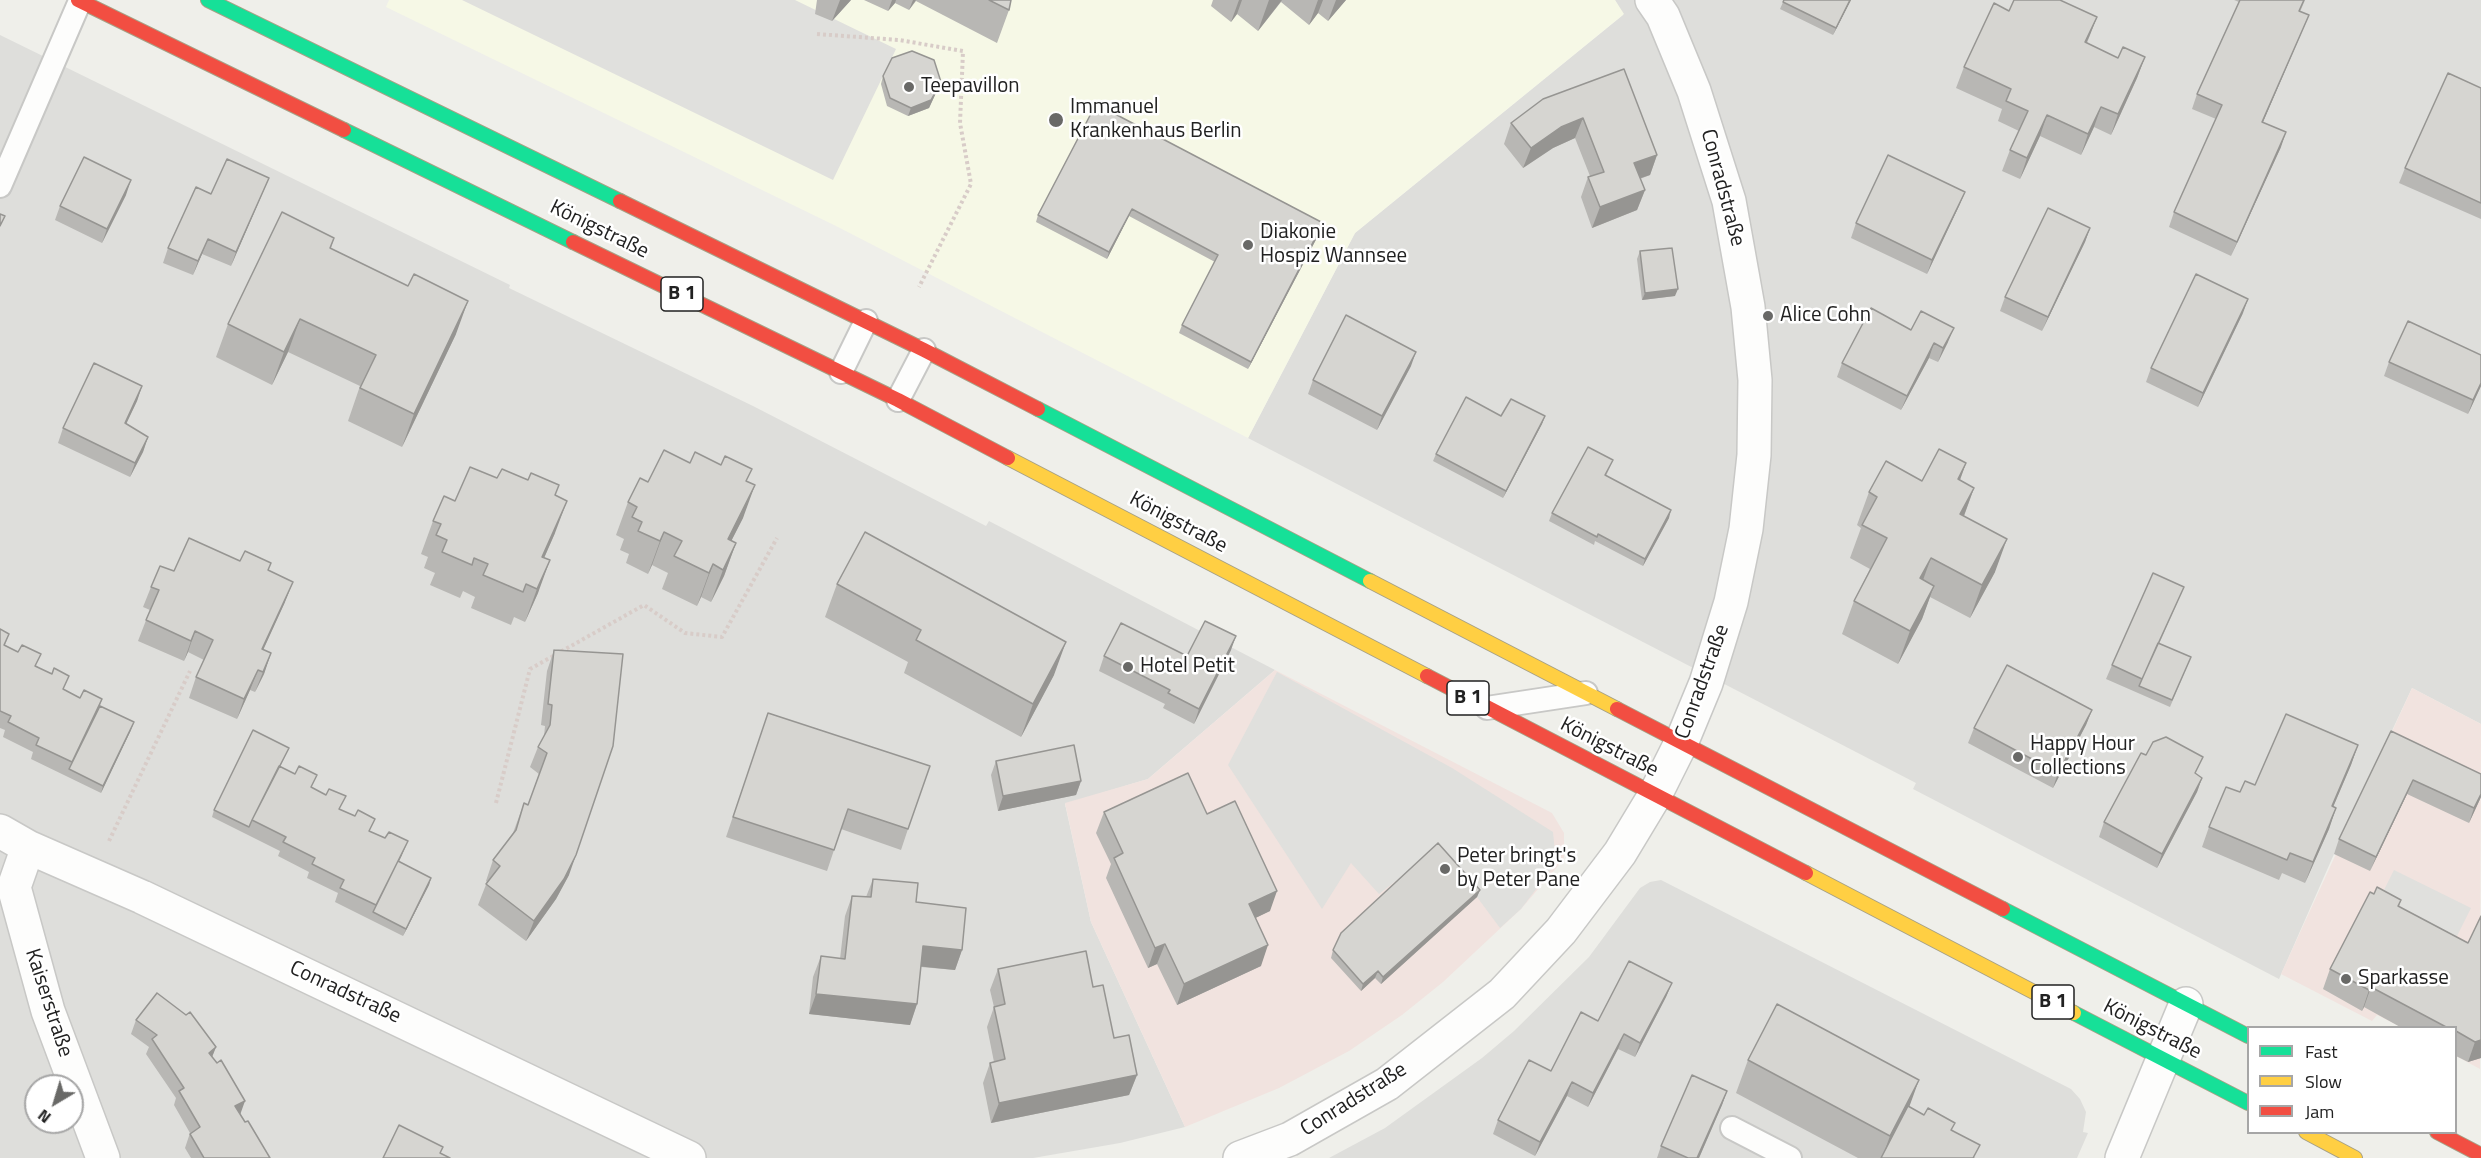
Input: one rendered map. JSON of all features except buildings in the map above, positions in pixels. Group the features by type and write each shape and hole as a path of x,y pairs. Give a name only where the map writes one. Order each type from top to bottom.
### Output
{"main road":[{"name":"Königstraße","path":"208,0 924,350 2247,1035"},
{"name":"Königstraße","path":"79,1 898,400 2247,1102"},
{"path":"2310,1134 2355,1158"},
{"path":"2441,1134 2481,1155"}],"street":[{"name":"Conradstraße","path":"1240,1158 1290,1139 1387,1084 1502,994 1561,932 1595,888 1655,795 1682,741 1706,683 1731,602 1742,550 1754,455 1755,380 1749,307 1729,201 1694,92 1662,5"},
{"name":"Conradstraße","path":"0,831 28,847 142,897 689,1158"},
{"name":"Kaiserstraße","path":"28,847 14,887 48,1011 103,1158"},
{"path":"2122,1158 2186,1004"}],"lane":[{"path":"0,186 79,1"},
{"path":"841,372 866,321"},
{"path":"898,400 924,350"},
{"path":"1487,708 1586,693"},
{"path":"1732,1128 1790,1158"}],"path":[{"path":"817,34 898,40 963,51 960,123 971,184 919,287"},
{"path":"496,803 530,669 644,605 685,633 722,637 777,538"},
{"path":"104,852 190,671"}],"shaded area":[{"name":"Immanuel Krankenhaus Berlin","path":"389,0 1615,0 1624,14 1355,233 1248,438 836,226 386,7"},
{"path":"462,0 795,0 896,49 833,180"},
{"path":"1615,0 2481,0 2481,724 2412,688 2334,854 2279,979 1913,789 1916,783 1248,438 1355,233 1623,15"},
{"path":"0,35 510,285 509,288 753,406 986,526 989,521 1275,670 1148,779 1065,804 1091,922 1185,1127 1120,1143 1033,1158 0,1158"},
{"path":"1275,670 1552,813 1564,833 1564,859 1521,909 1443,982 1402,1015 1349,1051 1279,1088 1185,1127 1091,922 1065,803 1148,779"},
{"path":"1277,672 1452,768 1553,832 1556,863 1521,909 1500,928 1477,897 1436,850 1379,894 1351,863 1322,909 1228,765"},
{"path":"2412,688 2481,724 2480,1069 2457,1057 2457,1026 2399,1026 2377,1015 2372,1021 2281,974"},
{"path":"2394,870 2471,908 2455,940 2378,902"},
{"path":"1661,880 2071,1089 2080,1099 2086,1112 2083,1132 2088,1133 2077,1158 1329,1158 1385,1128 1482,1058 1514,1031 1589,957 1640,888 1650,882"}],"traffic: fast":[{"path":"208,0 620,201"},
{"path":"344,130 573,242"},
{"path":"1038,409 1370,581"},
{"path":"2003,909 2247,1035"},
{"path":"2074,1013 2247,1102"}],"traffic: slow":[{"path":"1008,458 1427,676"},
{"path":"1370,581 1617,709"},
{"path":"1806,873 2074,1013"},
{"path":"2310,1134 2355,1158"}],"traffic: jam":[{"path":"78,0 344,130"},
{"path":"620,201 924,350 1038,409"},
{"path":"573,242 898,400 1008,458"},
{"path":"1427,676 1806,873"},
{"path":"1617,709 2003,909"},
{"path":"2441,1134 2481,1155"}],"place":[{"name":"Teepavillon","path":"909,87"},
{"name":"Immanuel Krankenhaus Berlin","path":"1056,120"},
{"name":"Diakonie Hospiz Wannsee","path":"1248,245"},
{"name":"Alice Cohn","path":"1768,316"},
{"name":"Hotel Petit","path":"1128,667"},
{"name":"Happy Hour Collections","path":"2018,757"},
{"name":"Peter bringt's by Peter Pane","path":"1445,869"},
{"name":"Sparkasse","path":"2346,979"}]}
